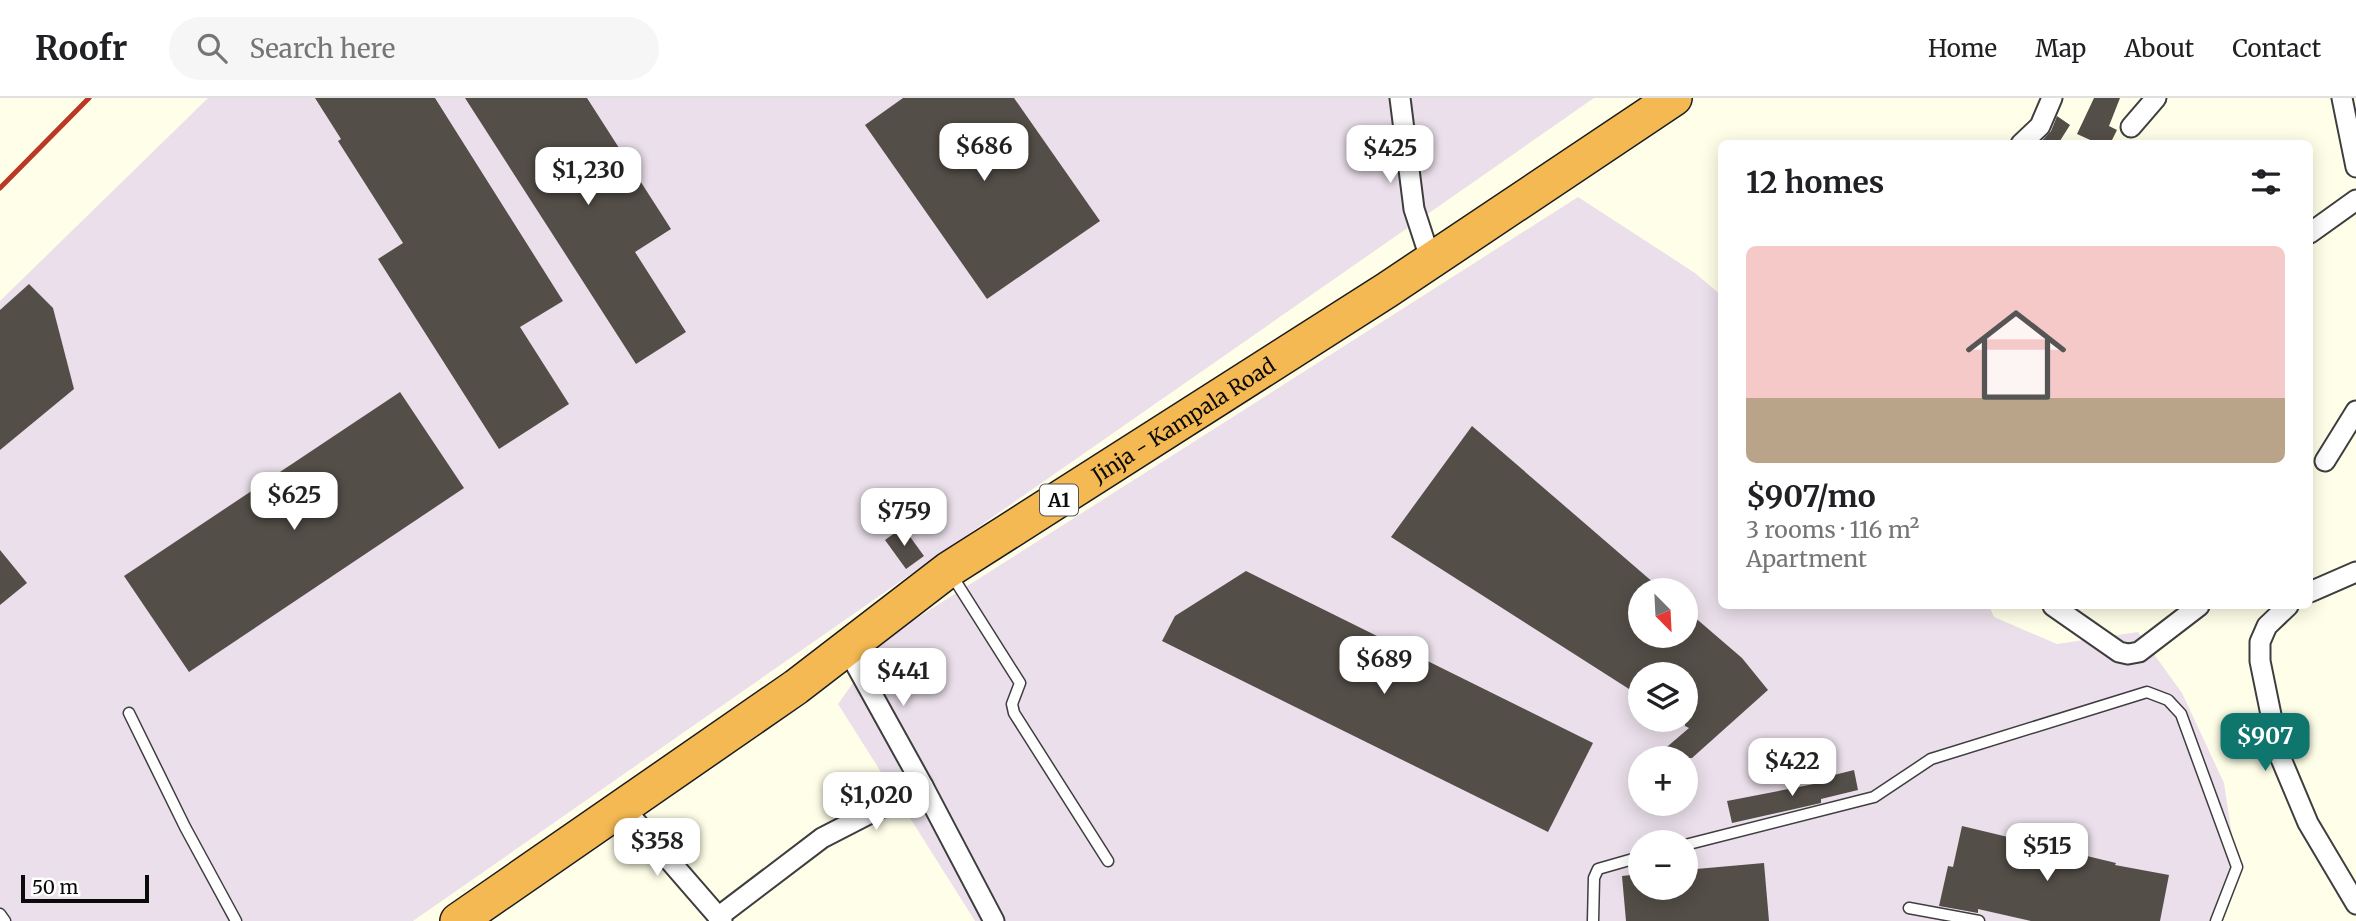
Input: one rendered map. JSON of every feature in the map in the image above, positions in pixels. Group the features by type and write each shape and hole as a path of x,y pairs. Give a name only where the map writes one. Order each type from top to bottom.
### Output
{"highway":[{"name":"Jinja - Kampala Road","path":"458,921 796,688 948,570 1431,261 1674,98"}],"street":[{"path":"1400,98 1414,209 1431,261"},
{"path":"2025,140 2040,126 2052,98"},
{"path":"2131,127 2156,98"},
{"path":"2342,98 2356,167"},
{"path":"2313,231 2356,200"},
{"path":"2325,461 2356,411"},
{"path":"2313,591 2356,572"},
{"path":"2057,609 2119,652 2128,654 2138,652 2195,609"},
{"path":"2285,609 2267,626 2260,642 2279,754 2308,823 2356,904"},
{"path":"847,649 995,921"},
{"path":"623,807 720,919 822,838 923,786"}],"lane":[{"path":"948,570 1020,683 1012,704 1014,713 1108,861"},
{"path":"1698,842 1874,797 1931,759 2147,692 2168,700 2181,714 2237,867 2216,921"},
{"path":"129,713 185,827 236,921"},
{"path":"1593,921 1594,878 1598,869 1628,860"},
{"path":"1909,908 1979,921"},
{"path":"0,914 5,921"}],"shaded area":[{"path":"208,98 1594,98 413,921 0,921 0,301"},
{"path":"1578,197 1695,273 1718,293 1718,609 1990,609 1994,617 2057,644 2138,632 2182,693 2224,783 2236,861 2222,921 975,921 838,704 884,639"}],"building":[{"path":"315,98 435,98 563,301 520,327 569,404 499,449 378,259 403,243 338,141 341,139"},
{"path":"465,98 587,98 671,229 635,252 686,332 636,364"},
{"path":"903,98 1014,98 1100,221 987,299 865,125"},
{"path":"2094,98 2120,98 2109,126 2117,130 2112,140 2090,140 2077,134"},
{"path":"2057,116 2070,125 2061,140 2043,140 2051,131"},
{"path":"29,284 53,308 74,389 0,450 0,310"},
{"path":"400,392 464,488 189,672 124,576"},
{"path":"1472,426 1648,578 1628,578 1628,648 1698,648 1698,620 1742,658 1768,690 1698,753 1698,746 1668,746 1684,732 1698,732 1698,662 1628,662 1628,688 1391,537"},
{"path":"903,527 924,556 906,569 885,540"},
{"path":"0,550 27,583 0,605"},
{"path":"1246,571 1593,743 1548,832 1162,641 1175,616"},
{"path":"1854,770 1858,790 1821,799 1821,803 1732,823 1727,801 1819,783 1818,779"},
{"path":"1962,826 2116,863 2115,865 2169,875 2160,921 2031,921 1978,909 1978,913 1939,906 1948,866 1953,867"},
{"path":"1764,863 1769,921 1626,921 1622,876 1628,875 1628,900 1698,900 1698,869"}],"railway":[{"path":"0,188 89,98"}]}
